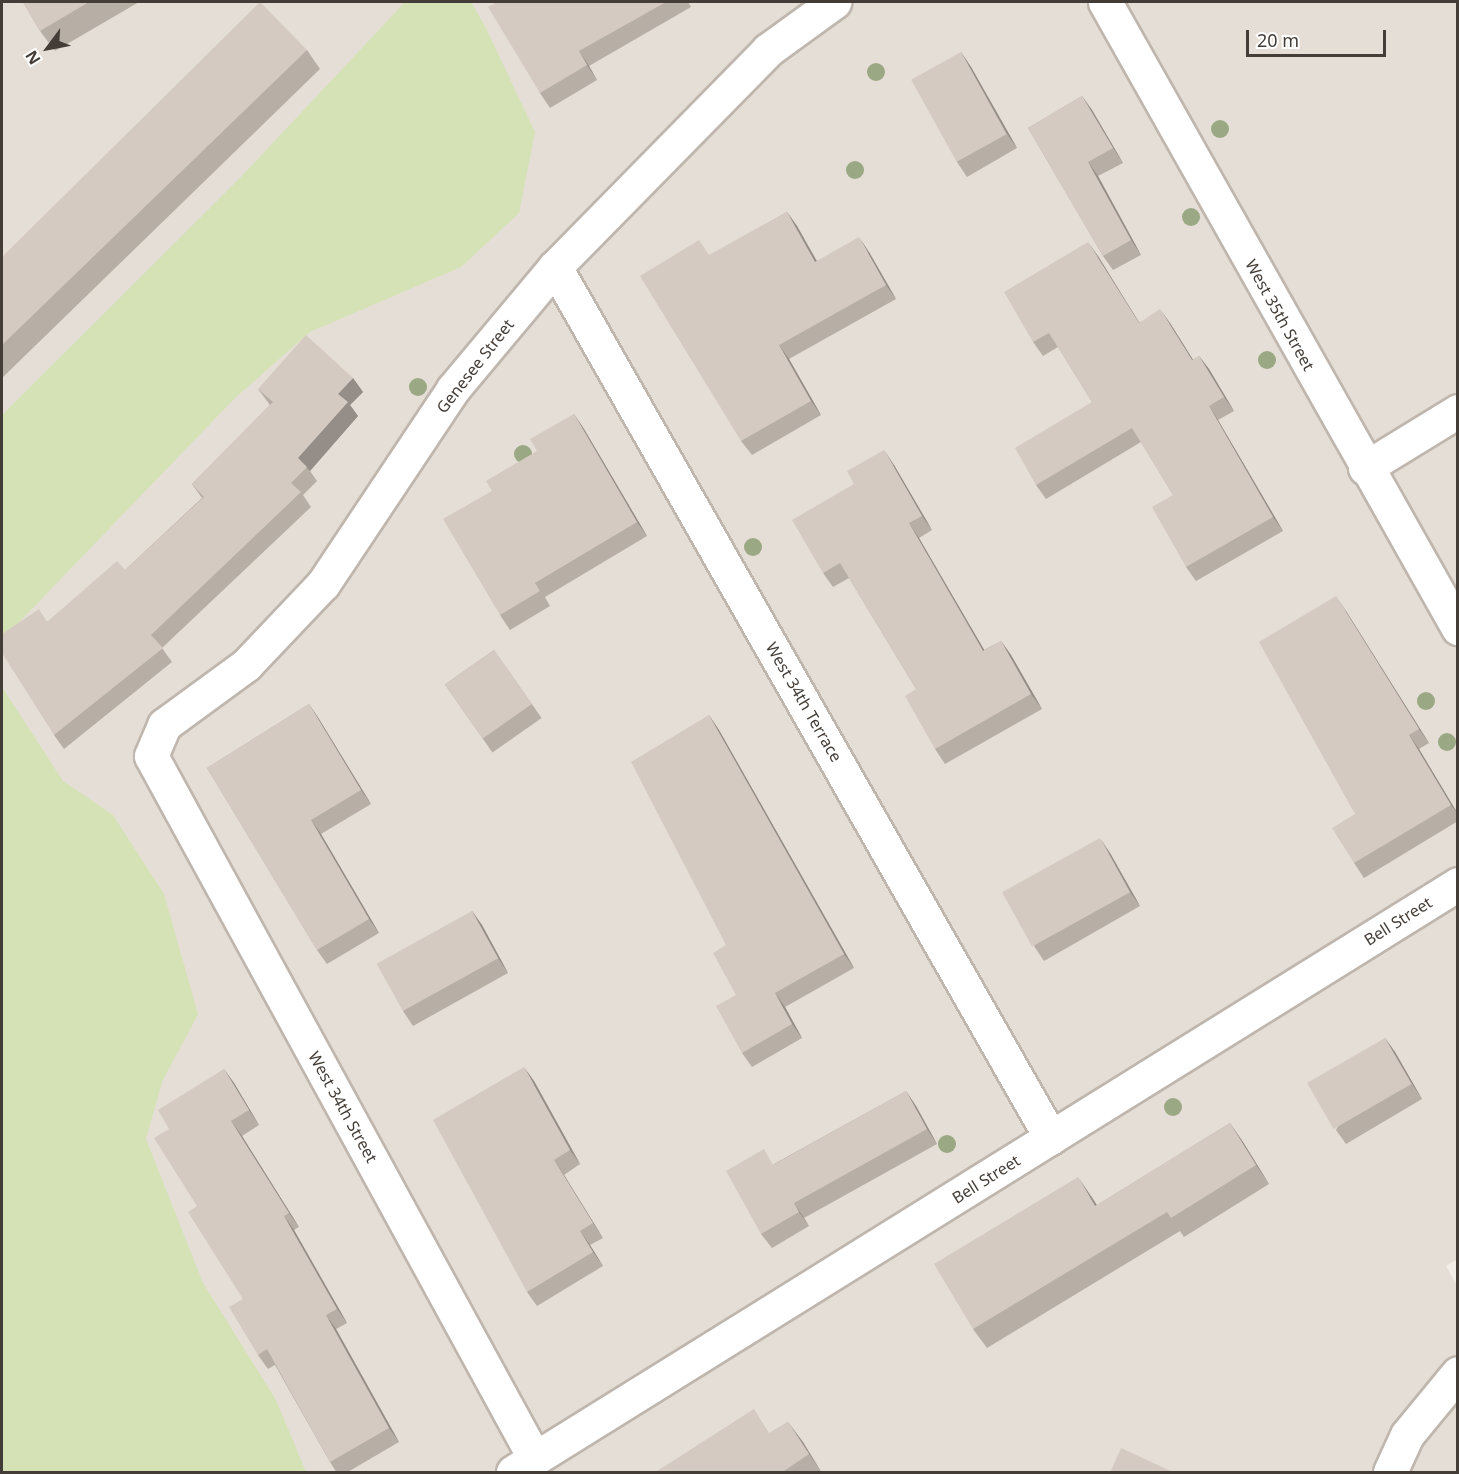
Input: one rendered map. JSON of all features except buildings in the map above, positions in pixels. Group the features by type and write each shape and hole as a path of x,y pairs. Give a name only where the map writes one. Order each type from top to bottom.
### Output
{"street":[{"name":"Genesee Street","path":"152,756 164,725 246,665 323,584 453,389 555,267 768,50 834,2"},
{"name":"West 35th Street","path":"1105,2 1365,468 1458,628"},
{"name":"West 34th Terrace","path":"555,267 1051,1138"},
{"path":"1365,468 1458,411"},
{"name":"West 34th Street","path":"152,756 524,1466"},
{"name":"Bell Street","path":"524,1466 1458,884"},
{"path":"1390,1473 1407,1435 1458,1373"}],"shaded area":[{"path":"2,2 1457,2 1458,1259 1446,1266 1457,1285 1457,1472 110,1472 2,739"}],"green space":[{"path":"405,2 471,2 485,26 535,132 519,213 461,267 310,332 235,398 2,640 2,415 238,180"},
{"path":"2,687 63,781 113,815 164,894 198,1014 162,1082 146,1139 203,1283 276,1400 306,1472 2,1472"}]}
